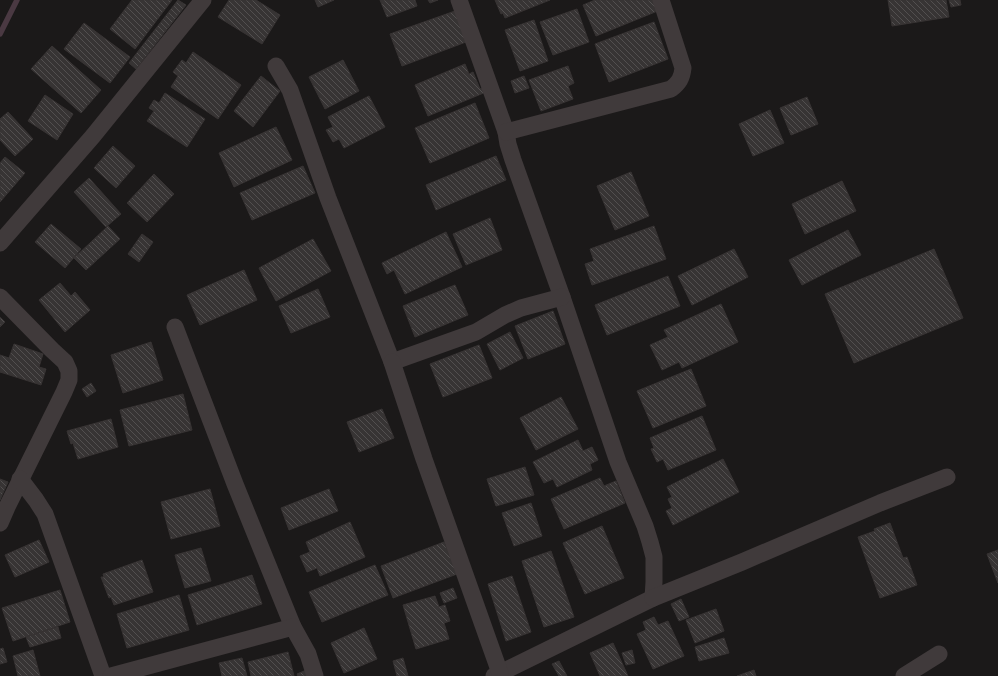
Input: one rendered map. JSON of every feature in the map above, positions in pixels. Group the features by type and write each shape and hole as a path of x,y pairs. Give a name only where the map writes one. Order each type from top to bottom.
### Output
{"street":[{"path":"0,243 93,136 203,0"},
{"path":"459,0 506,132 513,160 562,297 618,462 645,526 654,557 653,598"},
{"path":"506,132 672,89 682,76 683,68 661,0"},
{"path":"276,66 290,90 328,198 392,362 497,674 653,598 946,477"},
{"path":"0,297 65,362 69,371 69,380 64,392 6,506 0,523"},
{"path":"392,362 476,332 521,308 562,297"},
{"path":"175,327 292,627 308,654 316,676"},
{"path":"20,479 45,514 103,676"},
{"path":"111,676 292,627"},
{"path":"904,676 939,654"}],"building":[{"path":"132,0 172,0 135,49 110,29"},
{"path":"178,0 186,5 136,69 129,63"},
{"path":"229,0 256,0 280,15 262,44 218,17"},
{"path":"315,0 334,0 318,7"},
{"path":"380,0 415,0 417,6 387,17"},
{"path":"428,0 438,0 430,3"},
{"path":"495,0 550,0 505,18 503,13 501,14"},
{"path":"595,0 655,0 660,10 596,36 583,5"},
{"path":"888,0 946,0 949,17 892,26"},
{"path":"949,0 960,0 961,5 951,7"},
{"path":"577,9 589,42 553,55 540,22"},
{"path":"455,11 466,42 402,66 390,34"},
{"path":"534,20 548,61 520,71 505,30"},
{"path":"654,22 668,59 609,82 595,44"},
{"path":"84,23 130,57 110,83 64,49"},
{"path":"52,46 101,90 81,113 31,69"},
{"path":"193,52 241,85 218,119 171,87 178,76 173,72 182,60 186,63"},
{"path":"343,60 359,91 325,109 309,77"},
{"path":"465,64 469,74 473,72 480,89 484,87 486,92 428,116 415,85"},
{"path":"568,66 574,83 568,86 573,99 541,111 529,80"},
{"path":"261,76 280,91 253,127 234,111"},
{"path":"524,76 529,88 515,93 511,81"},
{"path":"165,93 205,119 187,147 147,121 154,111 149,108 154,100 159,103"},
{"path":"45,95 73,114 57,140 28,121"},
{"path":"369,96 385,127 344,148 339,139 333,142 326,130 333,127 328,117"},
{"path":"807,97 818,124 791,135 780,108"},
{"path":"475,103 489,138 430,163 415,128"},
{"path":"770,110 784,143 753,156 739,124"},
{"path":"8,112 33,139 15,156 0,140 0,119"},
{"path":"276,127 292,160 234,187 219,153"},
{"path":"113,146 135,166 116,188 94,168"},
{"path":"496,156 506,180 436,210 426,185"},
{"path":"5,157 25,173 0,202 0,163"},
{"path":"303,166 315,193 252,220 240,193"},
{"path":"631,172 649,216 615,230 597,186"},
{"path":"154,174 174,194 147,222 127,203"},
{"path":"89,178 121,214 106,227 74,192"},
{"path":"842,181 856,211 805,234 792,204"},
{"path":"490,218 502,250 466,265 453,234"},
{"path":"51,224 81,249 65,268 35,242"},
{"path":"108,226 120,239 86,270 74,258"},
{"path":"654,226 666,259 592,285 585,264 594,261 590,249"},
{"path":"848,230 861,255 802,285 789,260"},
{"path":"446,232 462,267 405,294 394,270 387,274 382,263"},
{"path":"142,234 153,242 139,262 128,254"},
{"path":"313,239 331,271 276,301 259,268"},
{"path":"734,249 748,277 692,305 678,276"},
{"path":"934,249 963,318 854,363 825,294"},
{"path":"244,270 257,300 200,325 187,295"},
{"path":"668,276 680,306 607,335 595,305"},
{"path":"60,283 71,296 75,292 90,310 65,332 39,300"},
{"path":"455,285 468,315 415,337 403,306"},
{"path":"318,289 330,317 291,333 279,306"},
{"path":"721,304 738,342 682,368 679,362 662,370 650,345 668,337 664,330"},
{"path":"553,311 565,344 528,359 515,326"},
{"path":"0,317 5,322 0,327"},
{"path":"510,332 523,358 500,370 487,344"},
{"path":"151,342 163,380 123,393 111,355"},
{"path":"14,344 43,354 39,367 46,369 41,385 0,372 0,355 9,358"},
{"path":"479,345 492,378 443,397 430,364"},
{"path":"691,369 706,406 653,428 637,391"},
{"path":"91,383 96,391 87,397 82,389"},
{"path":"183,394 192,430 129,446 120,410"},
{"path":"561,397 578,429 536,450 520,418"},
{"path":"382,409 394,438 359,452 347,422"},
{"path":"702,416 716,450 668,470 663,459 657,462 651,449 654,448 650,438"},
{"path":"111,419 118,447 78,459 67,431"},
{"path":"578,440 583,451 592,447 598,460 590,464 592,470 557,487 553,479 544,483 533,462"},
{"path":"723,459 739,492 673,525 666,511 672,508 668,499 672,497 667,487"},
{"path":"525,467 534,495 496,506 487,479"},
{"path":"600,478 604,486 616,481 625,503 564,529 551,499"},
{"path":"0,479 8,482 0,500"},
{"path":"210,489 220,526 171,539 161,502"},
{"path":"329,489 338,511 289,530 281,508"},
{"path":"531,503 542,536 514,546 502,513"},
{"path":"350,522 365,557 320,576 317,568 307,572 300,556 310,552 306,542"},
{"path":"890,523 903,558 907,557 917,585 880,598 858,537 875,531 874,529"},
{"path":"602,526 624,578 585,594 563,543"},
{"path":"39,540 49,562 15,577 5,555"},
{"path":"444,542 457,574 393,598 381,566"},
{"path":"201,548 211,581 185,588 175,555"},
{"path":"998,550 998,583 987,554"},
{"path":"551,551 574,617 544,627 522,561"},
{"path":"142,560 153,592 114,605 111,597 109,598 101,577 104,577 103,574"},
{"path":"375,565 388,595 322,622 309,592"},
{"path":"252,575 262,604 197,625 188,595"},
{"path":"512,576 531,632 506,641 488,584"},
{"path":"453,588 457,598 444,603 440,593"},
{"path":"60,590 70,622 13,641 2,608"},
{"path":"179,595 189,630 127,648 117,614"},
{"path":"435,596 439,607 445,605 450,621 444,623 449,639 416,649 403,605"},
{"path":"681,599 689,617 679,621 671,604"},
{"path":"716,609 724,631 695,643 686,620"},
{"path":"654,617 658,625 668,621 684,656 653,669 637,634 646,630 643,622"},
{"path":"58,627 61,638 30,647 26,637"},
{"path":"364,628 377,659 344,673 331,643"},
{"path":"724,638 729,653 699,661 695,647"},
{"path":"613,643 628,676 600,676 590,653"},
{"path":"3,648 7,662 0,664 0,649"},
{"path":"33,650 40,676 18,676 13,656"},
{"path":"632,650 635,663 626,665 622,653"},
{"path":"288,652 294,676 251,676 248,662"},
{"path":"242,658 247,676 222,676 219,663"},
{"path":"403,658 408,676 397,676 393,661"},
{"path":"559,661 567,676 559,676 552,664"},
{"path":"309,669 312,676 298,676 297,674"},
{"path":"754,670 756,676 737,676"}],"waterway":[{"path":"0,34 17,0"}]}
